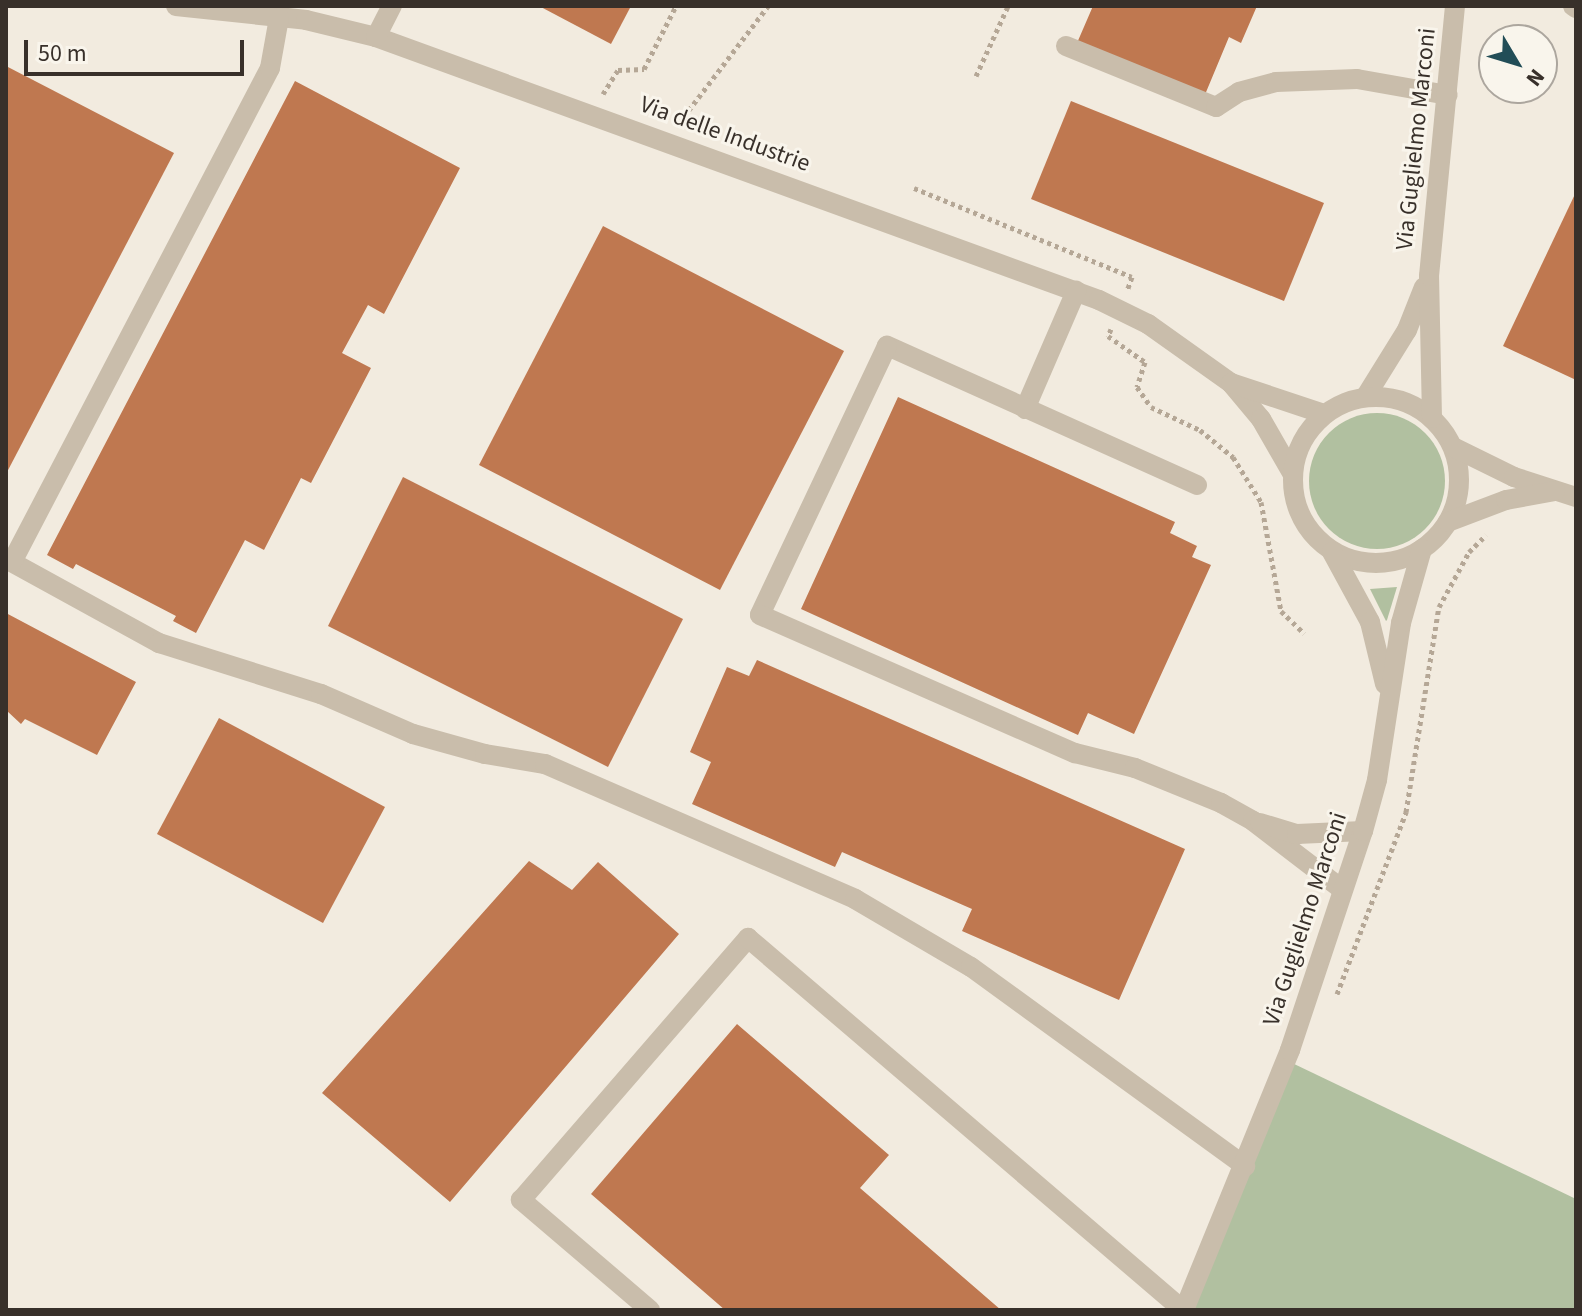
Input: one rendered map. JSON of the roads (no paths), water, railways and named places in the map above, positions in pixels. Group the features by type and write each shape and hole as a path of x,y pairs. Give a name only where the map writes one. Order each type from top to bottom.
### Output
{"street":[{"name":"Via delle Industrie","path":"176,6 279,18 376,37 1076,291 1148,324 1231,383 1261,419 1292,473"},
{"path":"376,37 392,6"},
{"name":"Via Guglielmo Marconi","path":"1432,418 1429,276 1455,6"},
{"path":"279,18 270,68 9,560 159,643 321,694 413,734 485,754 545,764 855,899 971,967 1245,1166"},
{"path":"1066,46 1216,107 1239,92 1276,82 1357,79 1448,95"},
{"name":"Via Guglielmo Marconi","path":"1366,396 1407,330 1429,276"},
{"path":"1025,409 1076,291"},
{"path":"1197,485 887,346 760,615 1075,753 1135,768 1253,821 1297,834 1363,831"},
{"name":"Via delle Industrie","path":"1231,383 1324,414"},
{"path":"1448,522 1459,472 1453,447 1432,418 1413,404 1366,396 1324,414 1302,440 1292,473 1301,518 1332,552 1378,564 1422,549 1448,522 1506,500 1567,494"},
{"path":"1453,447 1514,477 1567,494"},
{"name":"Via Guglielmo Marconi","path":"1184,1310 1255,1144 1363,831 1401,623 1422,549"},
{"name":"Via Guglielmo Marconi","path":"1332,552 1370,622 1388,707"},
{"path":"1253,821 1343,890"},
{"path":"650,1310 521,1200 748,938 1184,1310"}]}
